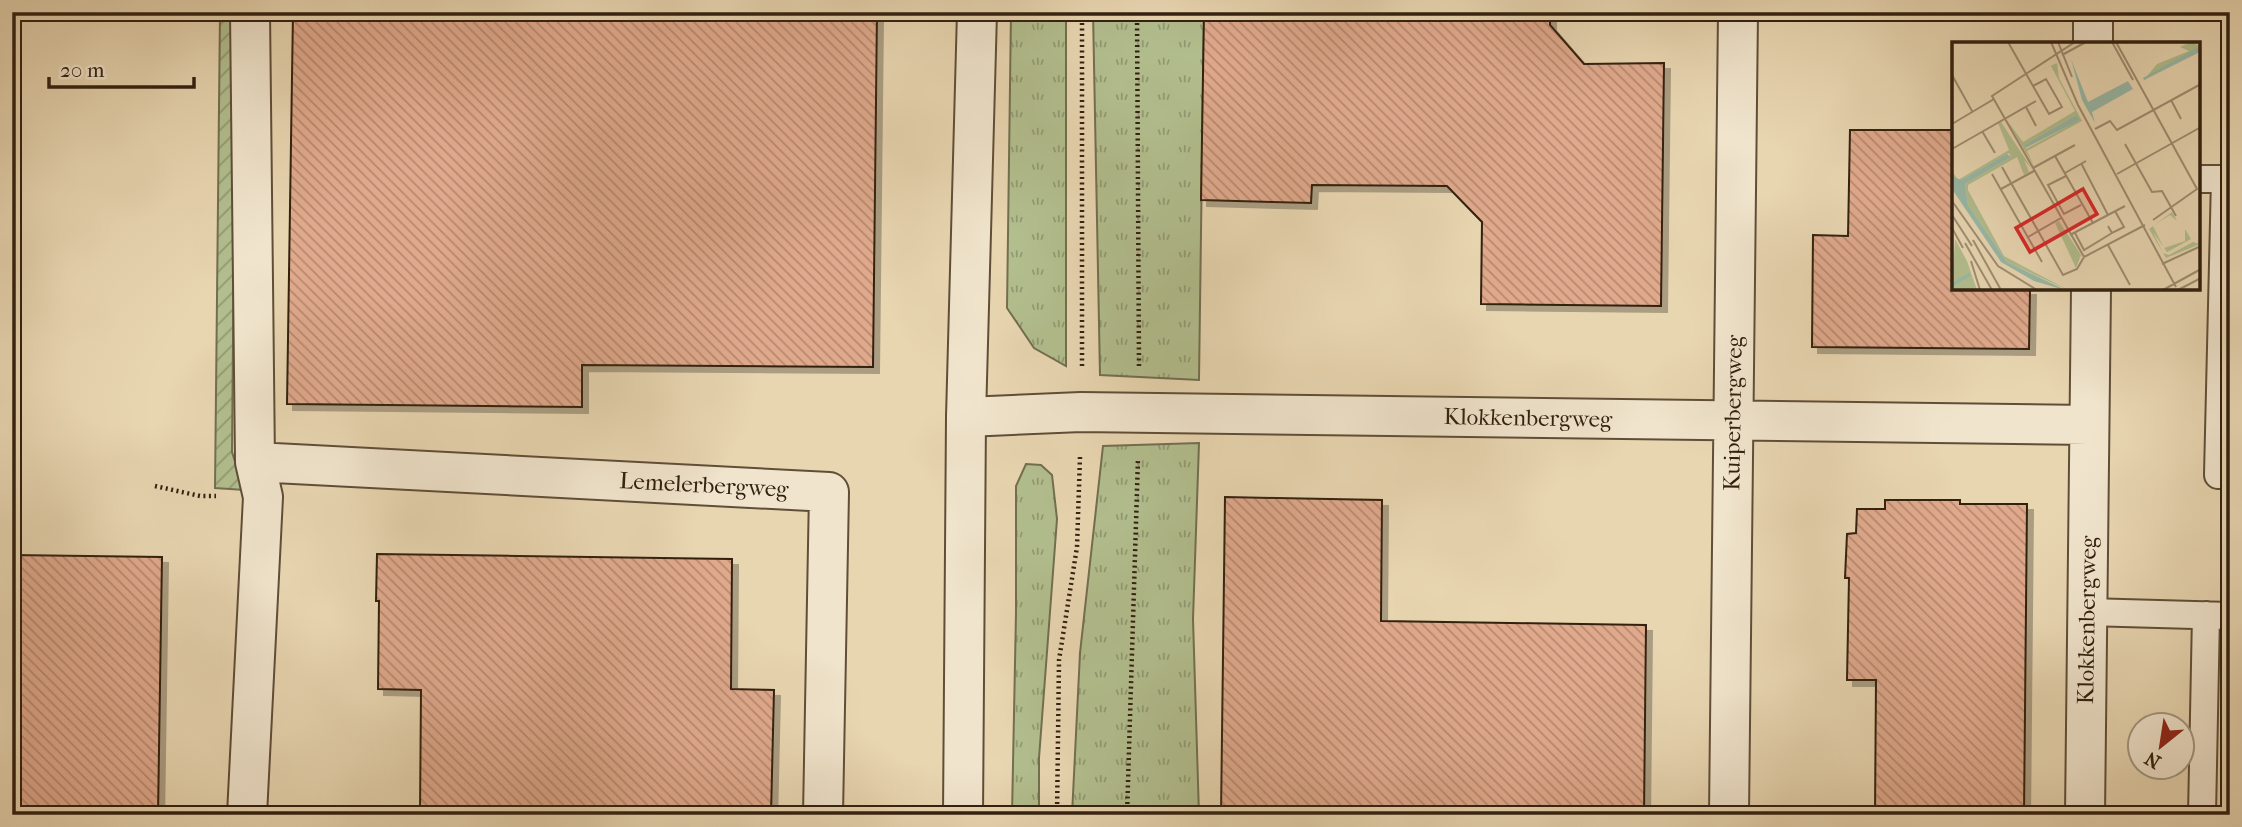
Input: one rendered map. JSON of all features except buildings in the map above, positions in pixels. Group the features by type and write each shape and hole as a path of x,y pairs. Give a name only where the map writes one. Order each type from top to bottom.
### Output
{"street":[{"path":"247,815 259,480 250,12"},
{"path":"963,815 966,417 977,12"},
{"name":"Kuiperbergweg","path":"1729,815 1738,12"},
{"path":"2093,12 2093,42"},
{"name":"Klokkenbergweg","path":"2085,815 2091,290"},
{"name":"Klokkenbergweg","path":"966,417 1081,412 2089,425"},
{"name":"Lemelerbergweg","path":"259,480 829,492 823,815"}],"lane":[{"path":"2200,179 2227,179 2218,475 2230,475"},
{"path":"2087,612 2218,615 2202,815"}],"path":[{"path":"1057,815 1059,660 1077,547 1081,412 1082,12"},
{"path":"155,486 200,496 259,480"}],"green space":[{"path":"220,12 236,12 232,452 244,490 215,488"},
{"path":"1011,12 1066,12 1066,366 1034,348 1007,308"},
{"path":"1093,12 1204,12 1199,380 1100,375"},
{"path":"1199,443 1193,619 1199,815 1072,815 1080,653 1103,446"},
{"path":"1026,464 1041,465 1052,475 1057,519 1039,758 1039,815 1012,815 1016,486"}]}
